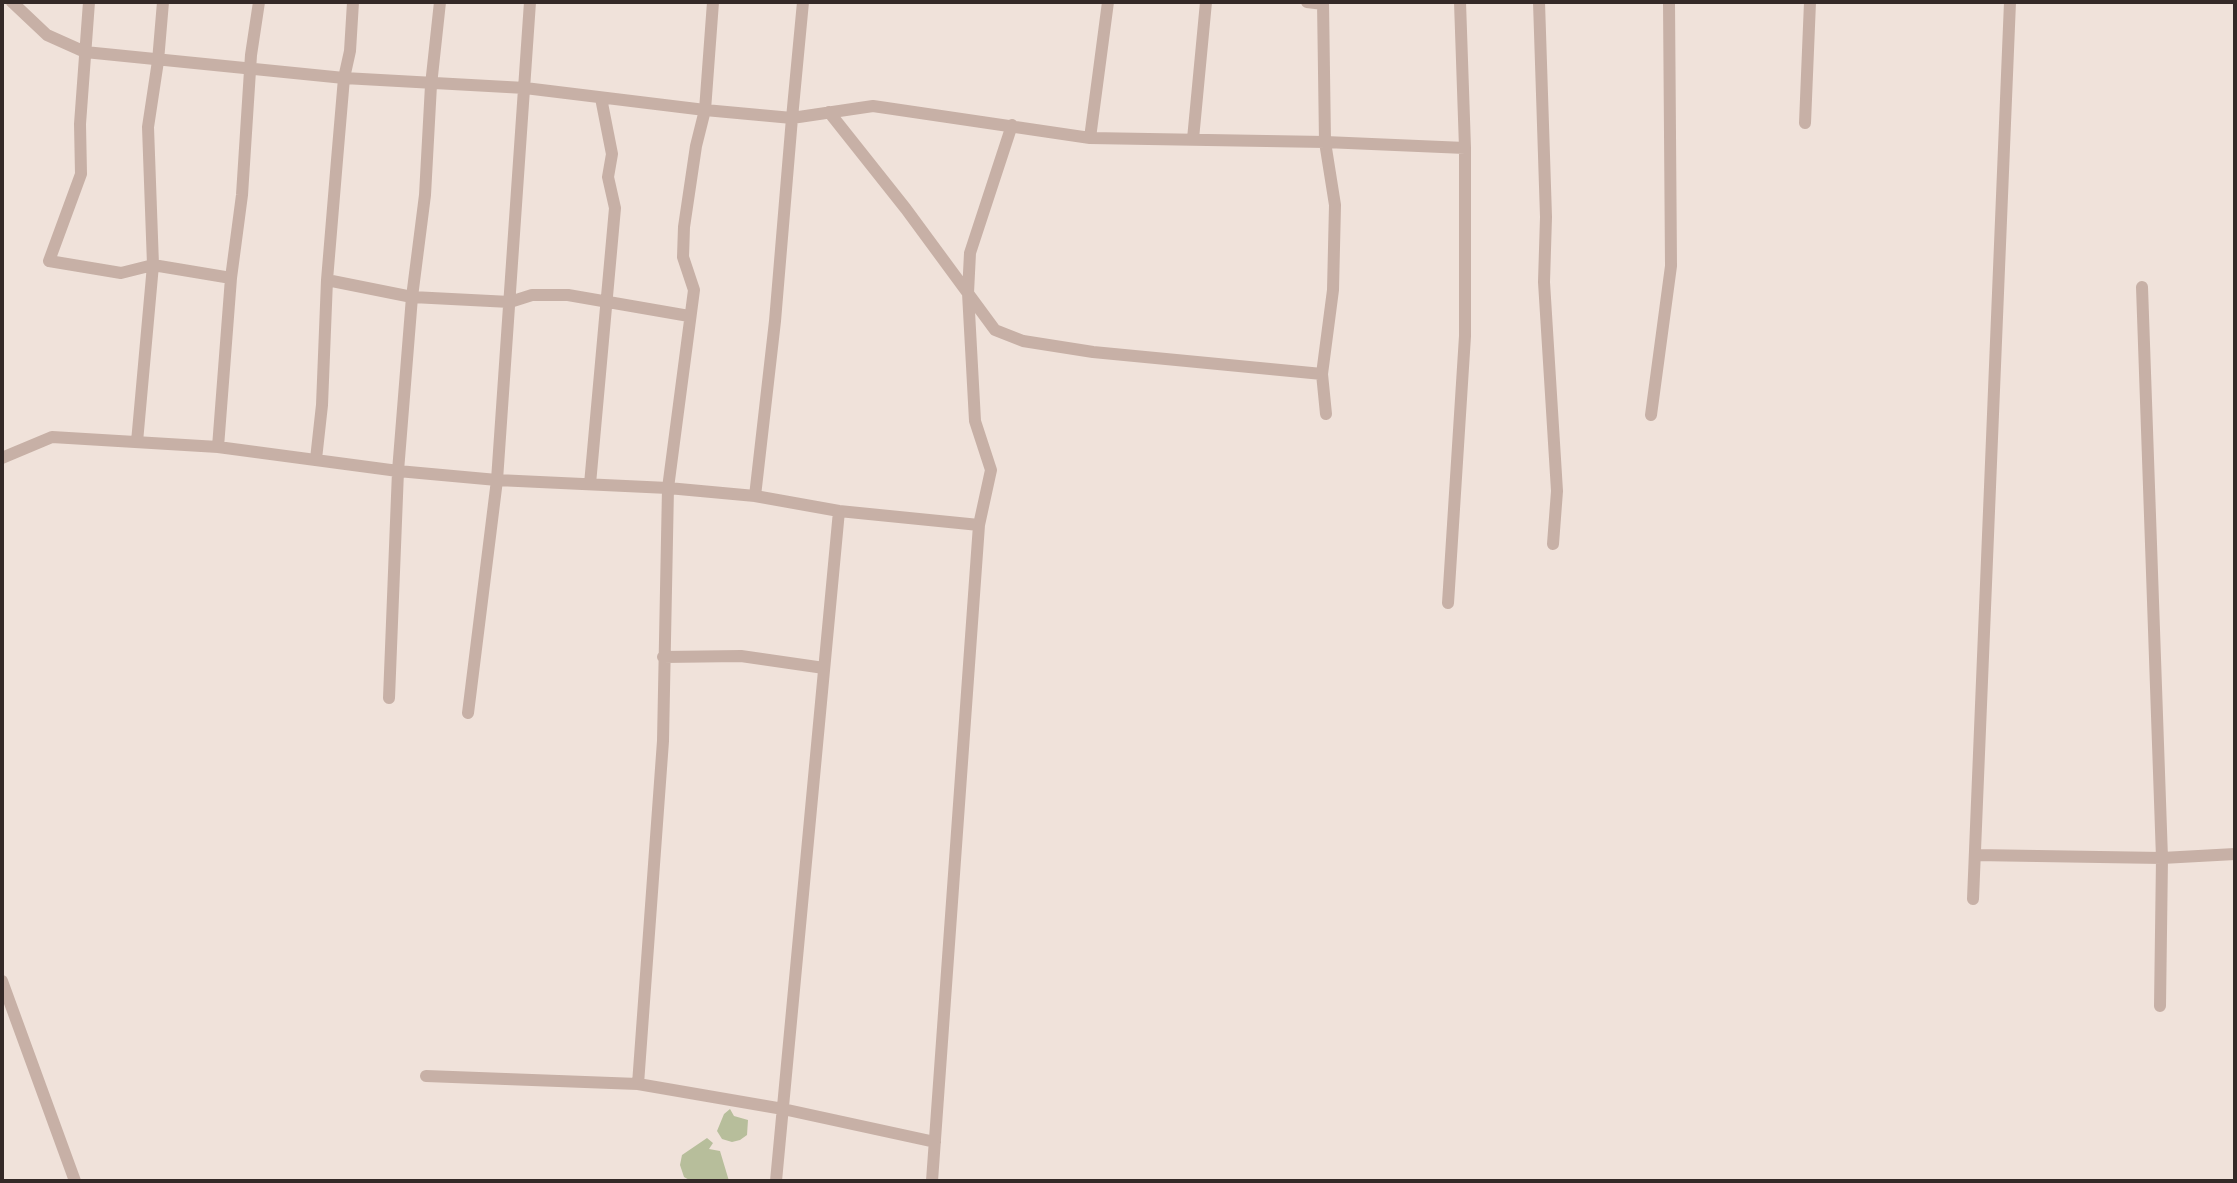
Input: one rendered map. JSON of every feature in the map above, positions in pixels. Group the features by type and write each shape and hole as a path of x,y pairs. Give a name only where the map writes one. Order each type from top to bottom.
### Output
{"street":[{"path":"12,2 47,35 85,52 158,61 431,85 525,88 792,118 873,106 1090,138 1465,148"},
{"path":"89,2 80,124 81,174 49,261 121,273 153,265 231,278"},
{"path":"137,442 153,265 148,127 163,2"},
{"path":"218,447 231,278 242,195 259,2"},
{"path":"316,459 322,405 327,280 353,2"},
{"path":"389,698 398,471 440,2"},
{"path":"468,713 497,480 530,2"},
{"path":"638,1084 663,741 668,488 694,290 683,257 684,227 696,146 705,110 713,2"},
{"path":"755,496 775,321 803,2"},
{"path":"1090,138 1108,2"},
{"path":"1193,139 1206,2"},
{"path":"1307,2 1323,3 1325,142 1335,205 1333,290 1322,374 1326,414"},
{"path":"1448,603 1465,336 1465,148 1460,2"},
{"path":"1539,2 1546,217 1544,282 1557,491 1553,544"},
{"path":"1651,415 1671,266 1669,2"},
{"path":"1805,123 1810,2"},
{"path":"1973,899 2010,2"},
{"path":"590,484 604,301 615,208 608,177 612,154 601,98"},
{"path":"829,112 906,209 995,330 1023,341 1093,352 1322,374"},
{"path":"932,1181 979,525 991,470 975,421 968,293 970,253 1012,125"},
{"path":"327,280 412,297 510,302 532,295 568,295 689,316"},
{"path":"2142,287 2162,858 2160,1006"},
{"path":"2,458 52,437 218,447 398,471 755,496 839,511 979,525"},
{"path":"776,1181 839,511"},
{"path":"663,657 741,656 824,668"},
{"path":"1975,855 2162,858 2235,854"},
{"path":"2,981 75,1181"},
{"path":"426,1076 638,1084 783,1109 935,1142"}],"green space":[{"path":"730,1109 734,1116 748,1120 747,1135 732,1142 722,1139 717,1131 724,1114"},
{"path":"707,1138 713,1143 709,1149 720,1151 729,1181 691,1181 684,1177 680,1165 682,1155"}]}
